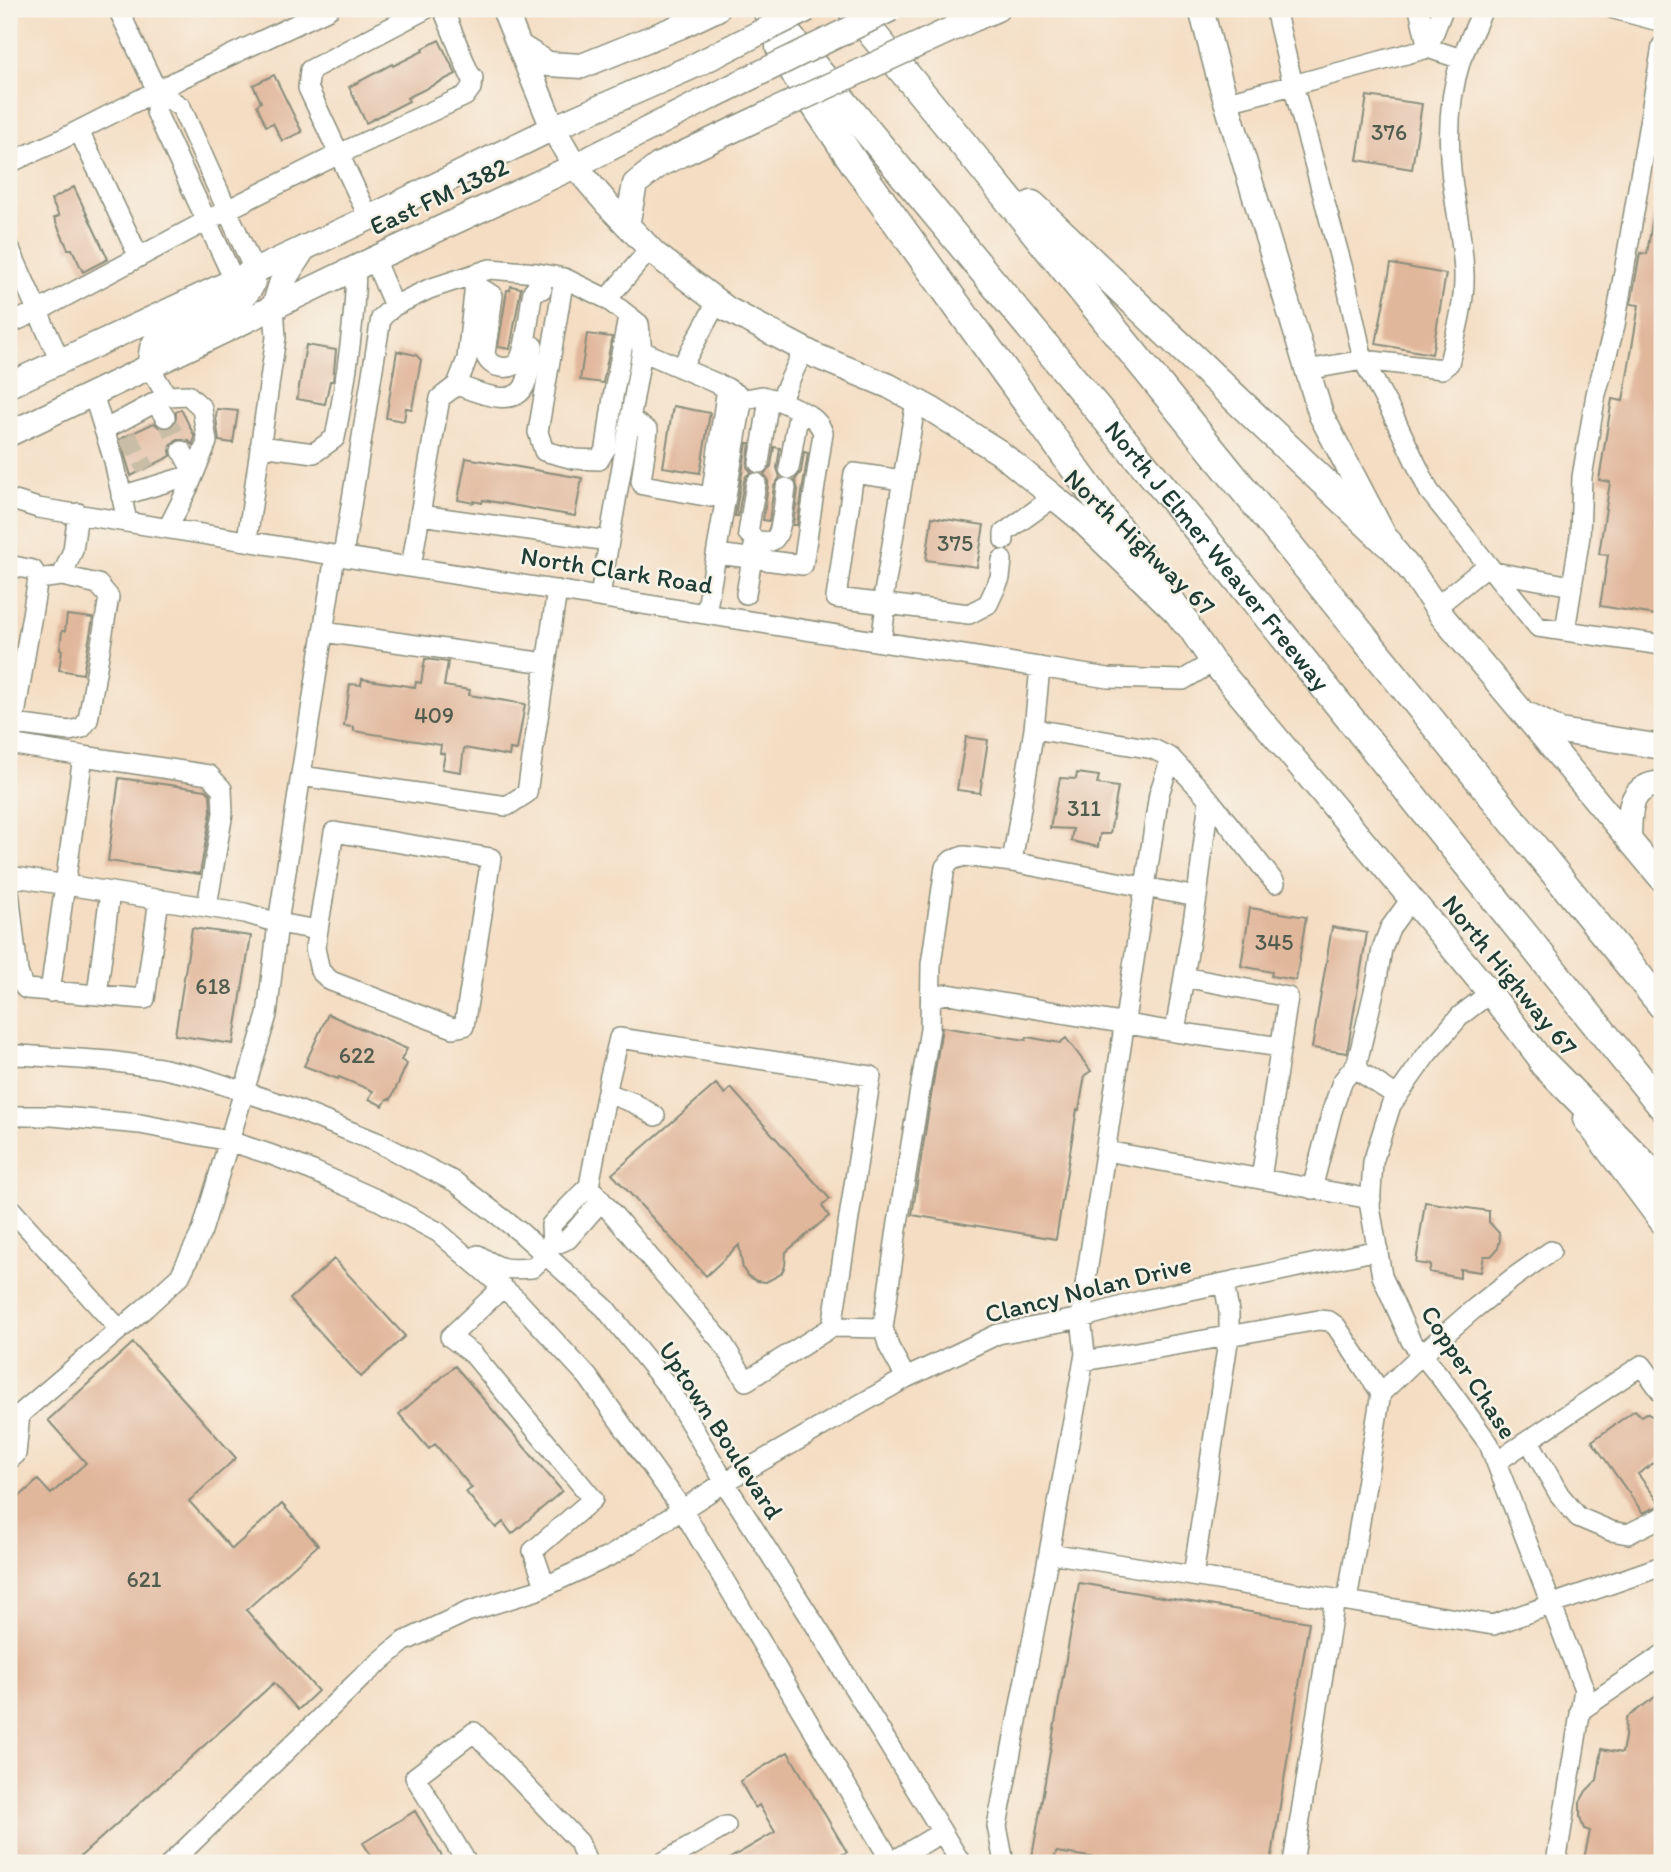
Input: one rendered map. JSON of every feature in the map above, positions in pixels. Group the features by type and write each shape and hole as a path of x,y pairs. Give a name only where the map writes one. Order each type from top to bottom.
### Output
{"highway":[{"path":"757,9 805,90 857,167 1185,621"},
{"name":"North J Elmer Weaver Freeway","path":"766,9 1199,531 1662,1106"},
{"path":"852,9 1662,1004"},
{"path":"978,162 989,165 996,171 1388,543"},
{"path":"1544,1064 1662,1183"}],"main road":[{"name":"North Highway 67","path":"504,9 553,128 575,166 650,249 727,309 804,349 889,386 999,452 1077,516 1185,621 1213,662 1490,993 1662,1222"},
{"path":"519,46 548,64 582,66 717,9"},
{"name":"East FM 1382","path":"9,385 369,218 553,128 694,66 808,9"},
{"name":"East FM 1382","path":"9,434 575,166 892,9"},
{"path":"1201,9 1321,415 1388,543 1436,607 1662,879"},
{"path":"627,225 635,184 659,164 986,14"},
{"path":"274,307 281,284 305,248"},
{"path":"149,367 155,342 219,313 236,302 251,286 244,275"},
{"path":"1520,710 1560,730 1662,747"},
{"path":"1629,840 1630,806 1640,791 1653,784 1662,783"}],"street":[{"path":"118,9 157,91 156,112 207,221 244,275"},
{"path":"9,163 328,9"},
{"path":"369,218 309,89 310,70 426,9"},
{"path":"9,324 339,154 465,96 471,88 473,78 443,9"},
{"path":"1275,9 1344,273 1363,360 1429,491 1538,627 1662,645"},
{"path":"1419,9 1428,48"},
{"path":"1428,48 1443,9"},
{"path":"1307,370 1363,360 1432,369 1442,369 1449,363 1463,301 1464,272 1450,158 1451,101 1461,59 1483,9"},
{"path":"1614,9 1662,22"},
{"path":"1565,631 1580,536 1582,477 1596,394 1615,325 1662,46"},
{"path":"1227,102 1428,48 1461,59"},
{"path":"157,91 181,107 227,210 244,275"},
{"path":"79,131 139,257"},
{"path":"9,247 60,361"},
{"path":"607,299 650,249"},
{"path":"365,264 394,306"},
{"path":"260,446 314,453 335,438 349,362 355,299 365,264"},
{"path":"9,1460 16,1454 20,1413 180,1276 202,1231 267,1015 278,923 323,632 381,317 394,306 429,289 475,281 490,270 550,280 607,299 639,324 642,351 600,597"},
{"path":"475,281 493,296 485,354 488,361 509,368 519,361 524,349 533,291 550,280"},
{"path":"550,280 538,432 544,451 574,459 598,460 606,448 628,317"},
{"path":"457,385 489,396 514,396 521,392 526,384 550,280"},
{"path":"411,566 440,398 457,385 467,359 475,281"},
{"path":"681,368 717,302"},
{"path":"247,540 276,337 274,307"},
{"path":"746,594 753,549 748,533 757,473 775,399 804,349"},
{"path":"642,351 681,368 726,397 745,399 762,396 775,399 820,423 823,433 803,565 753,549"},
{"path":"149,367 163,405"},
{"path":"93,394 117,430 114,461 127,521"},
{"path":"117,430 188,395 202,408 207,442 168,528"},
{"path":"629,424 638,424 648,431 643,485 711,497 726,397"},
{"path":"706,614 741,408 745,399"},
{"path":"881,642 886,605 883,599 916,401"},
{"path":"789,469 799,410"},
{"path":"182,451 194,474"},
{"path":"902,480 853,473 836,598 969,614 988,604 1000,578 1002,560"},
{"path":"121,496 150,477 194,474"},
{"path":"717,554 753,549 776,538 780,530 786,488"},
{"path":"1004,540 1004,533 1054,497"},
{"name":"North Clark Road","path":"9,499 38,508 1108,678 1183,680 1213,662"},
{"path":"62,576 73,550 78,513"},
{"path":"420,515 609,541"},
{"path":"9,565 33,570 38,579 10,745 209,775 222,789 223,813 207,906"},
{"path":"1436,607 1491,568 1572,586"},
{"path":"14,724 69,731 82,728 88,720 108,597 98,584 62,576 38,579"},
{"path":"301,776 507,806 527,793 557,590"},
{"path":"323,632 546,663"},
{"path":"1012,862 1034,729 1040,667"},
{"path":"1034,729 1153,749 1171,758 1209,799 1275,883"},
{"path":"50,992 83,756"},
{"path":"1004,1863 997,1826 1084,1361 1081,1318 1159,794 1171,758"},
{"path":"1175,1032 1197,897 1209,799"},
{"path":"334,832 491,858 464,1026 453,1028 331,981 320,971 315,948 318,930 334,832"},
{"path":"906,1378 889,1347 883,1328 930,1029 930,964 945,867 952,860 964,856 1012,862 1197,897"},
{"path":"9,876 207,906 318,930"},
{"path":"9,891 18,972 26,989 145,999 159,899"},
{"path":"97,995 110,892"},
{"path":"1312,1189 1342,1082 1357,1063 1382,948 1390,928 1411,899"},
{"path":"1184,977 1288,997 1261,1180"},
{"path":"931,997 948,993 1175,1032 1281,1046"},
{"name":"Copper Chase","path":"1490,993 1461,1015 1427,1054 1391,1105 1373,1162 1370,1207 1382,1276 1411,1341 1489,1444 1584,1689 1556,1863"},
{"path":"9,1116 52,1116 140,1124 229,1141 313,1171 378,1200 506,1270 532,1268 549,1251 551,1225 595,1193 607,1093 619,1038 871,1076 832,1327"},
{"name":"Uptown Boulevard","path":"9,1056 109,1061 160,1068 200,1077 290,1107 379,1143 454,1182 549,1251 606,1308 670,1389 961,1863"},
{"path":"1357,1063 1360,1072 1397,1096"},
{"path":"607,1093 634,1103 655,1116"},
{"path":"1106,1151 1371,1199"},
{"path":"595,1193 722,1342 746,1381 832,1327 883,1328"},
{"path":"9,1207 119,1329"},
{"path":"438,1232 516,1299 588,1377 682,1510 891,1863 942,1832"},
{"name":"Clancy Nolan Drive","path":"171,1863 361,1678 403,1642 467,1612 545,1586 612,1555 725,1482 906,1378 998,1334 1081,1318 1144,1300 1378,1250"},
{"path":"1293,1863 1381,1393 1494,1293 1551,1251"},
{"path":"1193,1576 1229,1335 1229,1312 1224,1283"},
{"path":"503,1287 450,1337 472,1354 593,1499 533,1551 545,1586"},
{"path":"1084,1361 1318,1320 1329,1321 1336,1326 1381,1393"},
{"path":"1496,1462 1642,1366 1662,1392"},
{"path":"1529,1441 1559,1494 1578,1517 1611,1531 1628,1534 1662,1517"},
{"path":"1049,1553 1493,1625 1662,1566"},
{"path":"1580,1711 1662,1654"},
{"path":"467,1863 415,1777 474,1732 579,1842 587,1863"},
{"path":"662,1863 726,1825"}],"building":[{"path":"439,40 456,74 407,98 409,101 366,123 349,87 423,51 422,49"},
{"path":"274,75 302,132 282,141 273,123 266,126 257,105 261,102 253,85"},
{"path":"1367,96 1422,104 1412,169 1357,160"},
{"path":"74,187 108,259 83,272 72,249 68,249 54,218 59,216 51,200"},
{"path":"1654,210 1662,211 1662,616 1600,606 1608,555 1599,554 1610,482 1599,480 1612,399 1623,401 1639,305 1631,304 1640,253 1647,254"},
{"path":"1391,264 1446,274 1432,354 1376,344"},
{"path":"511,286 521,288 510,349 498,347 507,290 510,290"},
{"path":"587,334 612,337 603,383 580,380"},
{"path":"306,345 336,350 333,381 330,381 325,404 297,399"},
{"path":"397,351 416,355 421,360 412,409 406,408 404,421 386,418"},
{"path":"673,406 710,413 700,473 663,467"},
{"path":"181,409 194,435 193,445 188,440 177,440 171,445 171,456 131,476 120,439 154,423 160,428 171,427 176,422 176,412"},
{"path":"217,409 238,411 233,443 219,441"},
{"path":"747,443 750,443 747,467 751,472 744,481 738,516 735,516"},
{"path":"774,447 780,448 777,468 780,477 774,486 769,521 763,520 768,485 764,474 771,466"},
{"path":"804,452 808,453 797,525 793,525 798,490 795,480 801,472"},
{"path":"466,458 582,478 575,516 483,500 482,503 474,503 458,500"},
{"path":"932,517 984,525 977,567 926,560"},
{"path":"67,615 93,618 83,674 59,670 62,631 65,631"},
{"path":"425,659 448,662 444,686 470,690 469,695 525,704 517,750 510,749 509,756 464,748 461,772 442,769 445,754 440,753 441,745 354,731 354,727 344,726 350,684 361,685 362,679 415,687 416,682 421,683"},
{"path":"966,737 988,740 980,793 957,790"},
{"path":"1077,773 1099,776 1097,784 1118,787 1110,834 1100,834 1098,847 1071,841 1073,829 1050,828 1060,778 1076,779"},
{"path":"119,778 206,790 210,794 211,812 200,874 108,861"},
{"path":"1250,908 1306,917 1296,980 1271,976 1272,972 1241,966"},
{"path":"1332,927 1367,933 1347,1053 1312,1048"},
{"path":"192,928 251,936 233,1044 175,1035"},
{"path":"328,1014 407,1049 401,1060 407,1064 391,1099 387,1099 383,1106 369,1099 373,1091 304,1066"},
{"path":"942,1027 1026,1040 1027,1037 1060,1043 1066,1038 1091,1071 1085,1075 1079,1110 1077,1109 1056,1239 912,1215"},
{"path":"716,1084 725,1094 731,1088 830,1199 822,1206 829,1216 786,1252 785,1266 781,1274 766,1282 748,1276 743,1269 739,1245 706,1276 612,1174"},
{"path":"1425,1202 1489,1211 1489,1222 1499,1233 1500,1240 1498,1248 1491,1256 1484,1256 1481,1272 1460,1269 1460,1278 1429,1272 1431,1265 1416,1263"},
{"path":"334,1259 405,1336 361,1377 290,1299"},
{"path":"133,1343 236,1458 189,1501 232,1549 282,1504 318,1545 246,1610 318,1691 298,1710 274,1683 73,1863 9,1863 9,1506 38,1480 51,1494 86,1463 48,1420"},
{"path":"455,1366 562,1491 512,1534 503,1522 496,1528 466,1492 472,1488 435,1444 429,1449 399,1414"},
{"path":"1635,1410 1641,1416 1646,1413 1652,1416 1662,1431 1662,1457 1638,1474 1661,1505 1643,1513 1592,1441"},
{"path":"1079,1583 1309,1622 1271,1863 1130,1863 1056,1852 1054,1863 1031,1863"},
{"path":"1662,1692 1662,1863 1583,1863 1590,1831 1584,1829 1580,1817 1580,1802 1597,1780 1602,1749 1622,1753 1626,1718"},
{"path":"788,1752 847,1852 827,1863 722,1863 775,1832 759,1805 755,1808 740,1781"},
{"path":"415,1811 446,1863 376,1863 363,1843"}],"tunnel":[{"path":"165,417 182,451"},
{"path":"127,436 146,469"}]}
